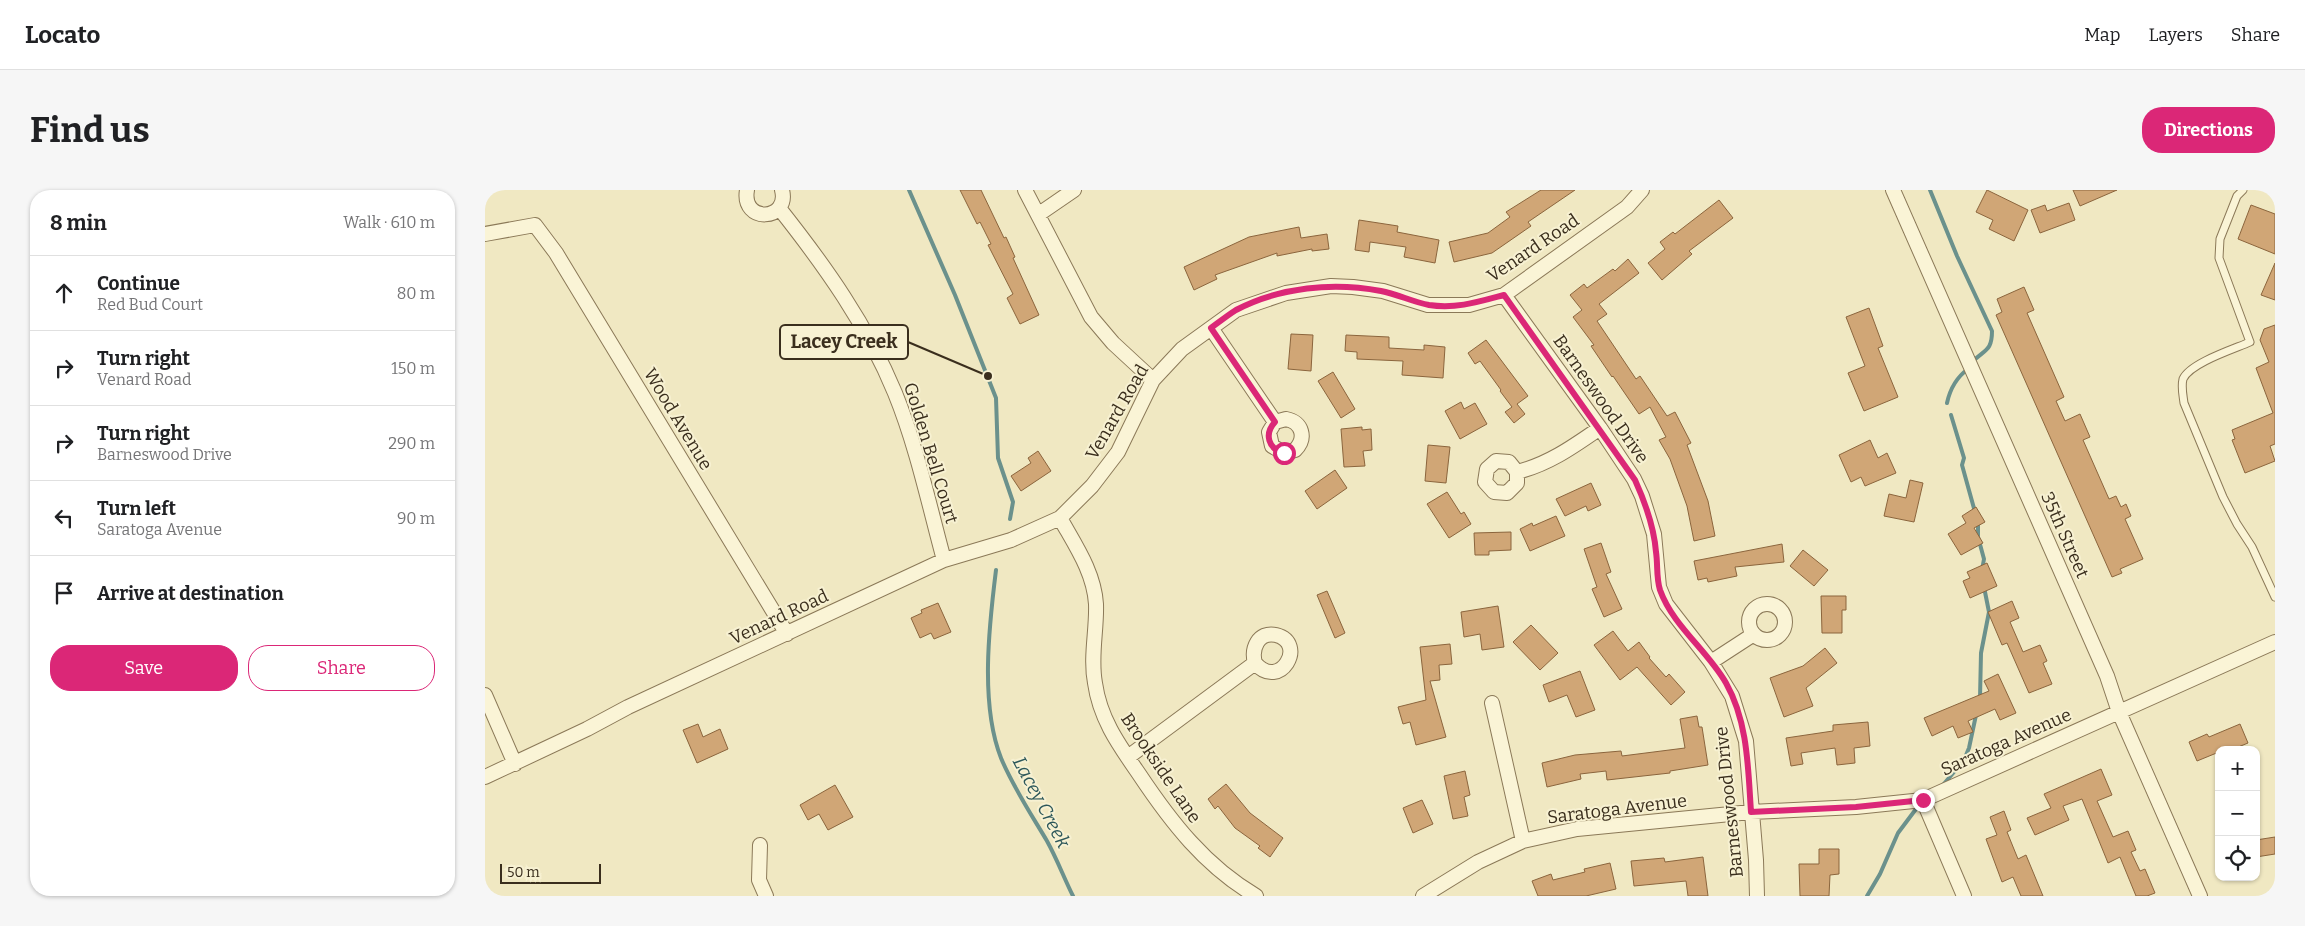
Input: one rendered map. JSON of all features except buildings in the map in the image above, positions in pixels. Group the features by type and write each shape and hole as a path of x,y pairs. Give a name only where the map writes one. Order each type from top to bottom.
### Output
{"street":[{"path":"747,190 746,196 749,206 758,214 769,214 779,208 783,200 782,190"},
{"path":"1025,190 1091,317 1113,343 1153,380"},
{"path":"1039,214 1074,190"},
{"name":"Venard Road","path":"485,777 515,764 628,707 945,560 1011,540 1060,518 1092,486 1118,452 1153,380 1182,349 1236,310 1286,292 1311,288 1353,287 1383,291 1428,305 1453,306 1469,305 1504,295 1627,207 1642,190"},
{"name":"35th Street","path":"1893,190 2107,676 2119,712 2200,896"},
{"name":"Golden Bell Court","path":"779,208 825,268 854,311 876,351 906,422 945,560"},
{"name":"Wood Avenue","path":"485,234 535,224 556,253 787,634"},
{"name":"Barneswood Drive","path":"1504,295 1635,480 1654,534 1659,588 1666,604 1725,682 1740,717 1746,741 1756,860 1757,896"},
{"path":"1211,328 1275,422"},
{"path":"1517,472 1550,460 1600,428"},
{"name":"Brookside Lane","path":"1060,518 1086,564 1092,580 1096,605 1093,636 1095,683 1107,726 1167,815 1187,840 1217,869 1255,896"},
{"path":"1711,662 1754,634"},
{"name":"Saratoga Avenue","path":"1423,896 1478,862 1523,841 1598,826 1751,812 1856,807 1923,800 2275,642"},
{"path":"1128,757 1255,663"},
{"path":"485,695 515,764"},
{"path":"1492,703 1523,841"},
{"path":"1923,800 1965,896"},
{"path":"760,845 759,880 766,896"}],"lane":[{"path":"2243,190 2237,196 2220,239 2219,258 2250,342 2194,368 2183,380 2182,390 2184,403 2223,496 2237,524 2252,547 2275,597"}],"waterway":[{"name":"Lacey Creek","path":"909,190 955,295 996,398 998,458 1013,502 1010,519"},
{"path":"1930,190 1957,256 1992,331 1989,346 1973,361"},
{"path":"1947,403 1955,384 1968,369"},
{"path":"1951,415 1964,458 1962,465 1975,512"},
{"path":"1978,521 1978,537 1984,559 1982,570"},
{"name":"Lacey Creek","path":"996,570 988,665 988,690 994,737 1011,779 1051,848 1073,896"},
{"path":"1980,698 1981,653 1989,612 1984,587"},
{"path":"1943,785 1964,760 1969,748 1976,715"},
{"path":"1867,896 1880,874 1898,833 1919,805"}],"place":[{"name":"Lacey Creek","path":"988,376"}],"route":[{"path":"1284,453 1274,449 1270,443 1269,432 1275,422 1211,328 1236,310 1286,292 1331,286 1383,291 1428,305 1469,305 1504,295 1635,480 1649,515 1654,534 1659,588 1666,604 1725,682 1740,717 1746,741 1751,812 1856,807 1923,800"}]}
